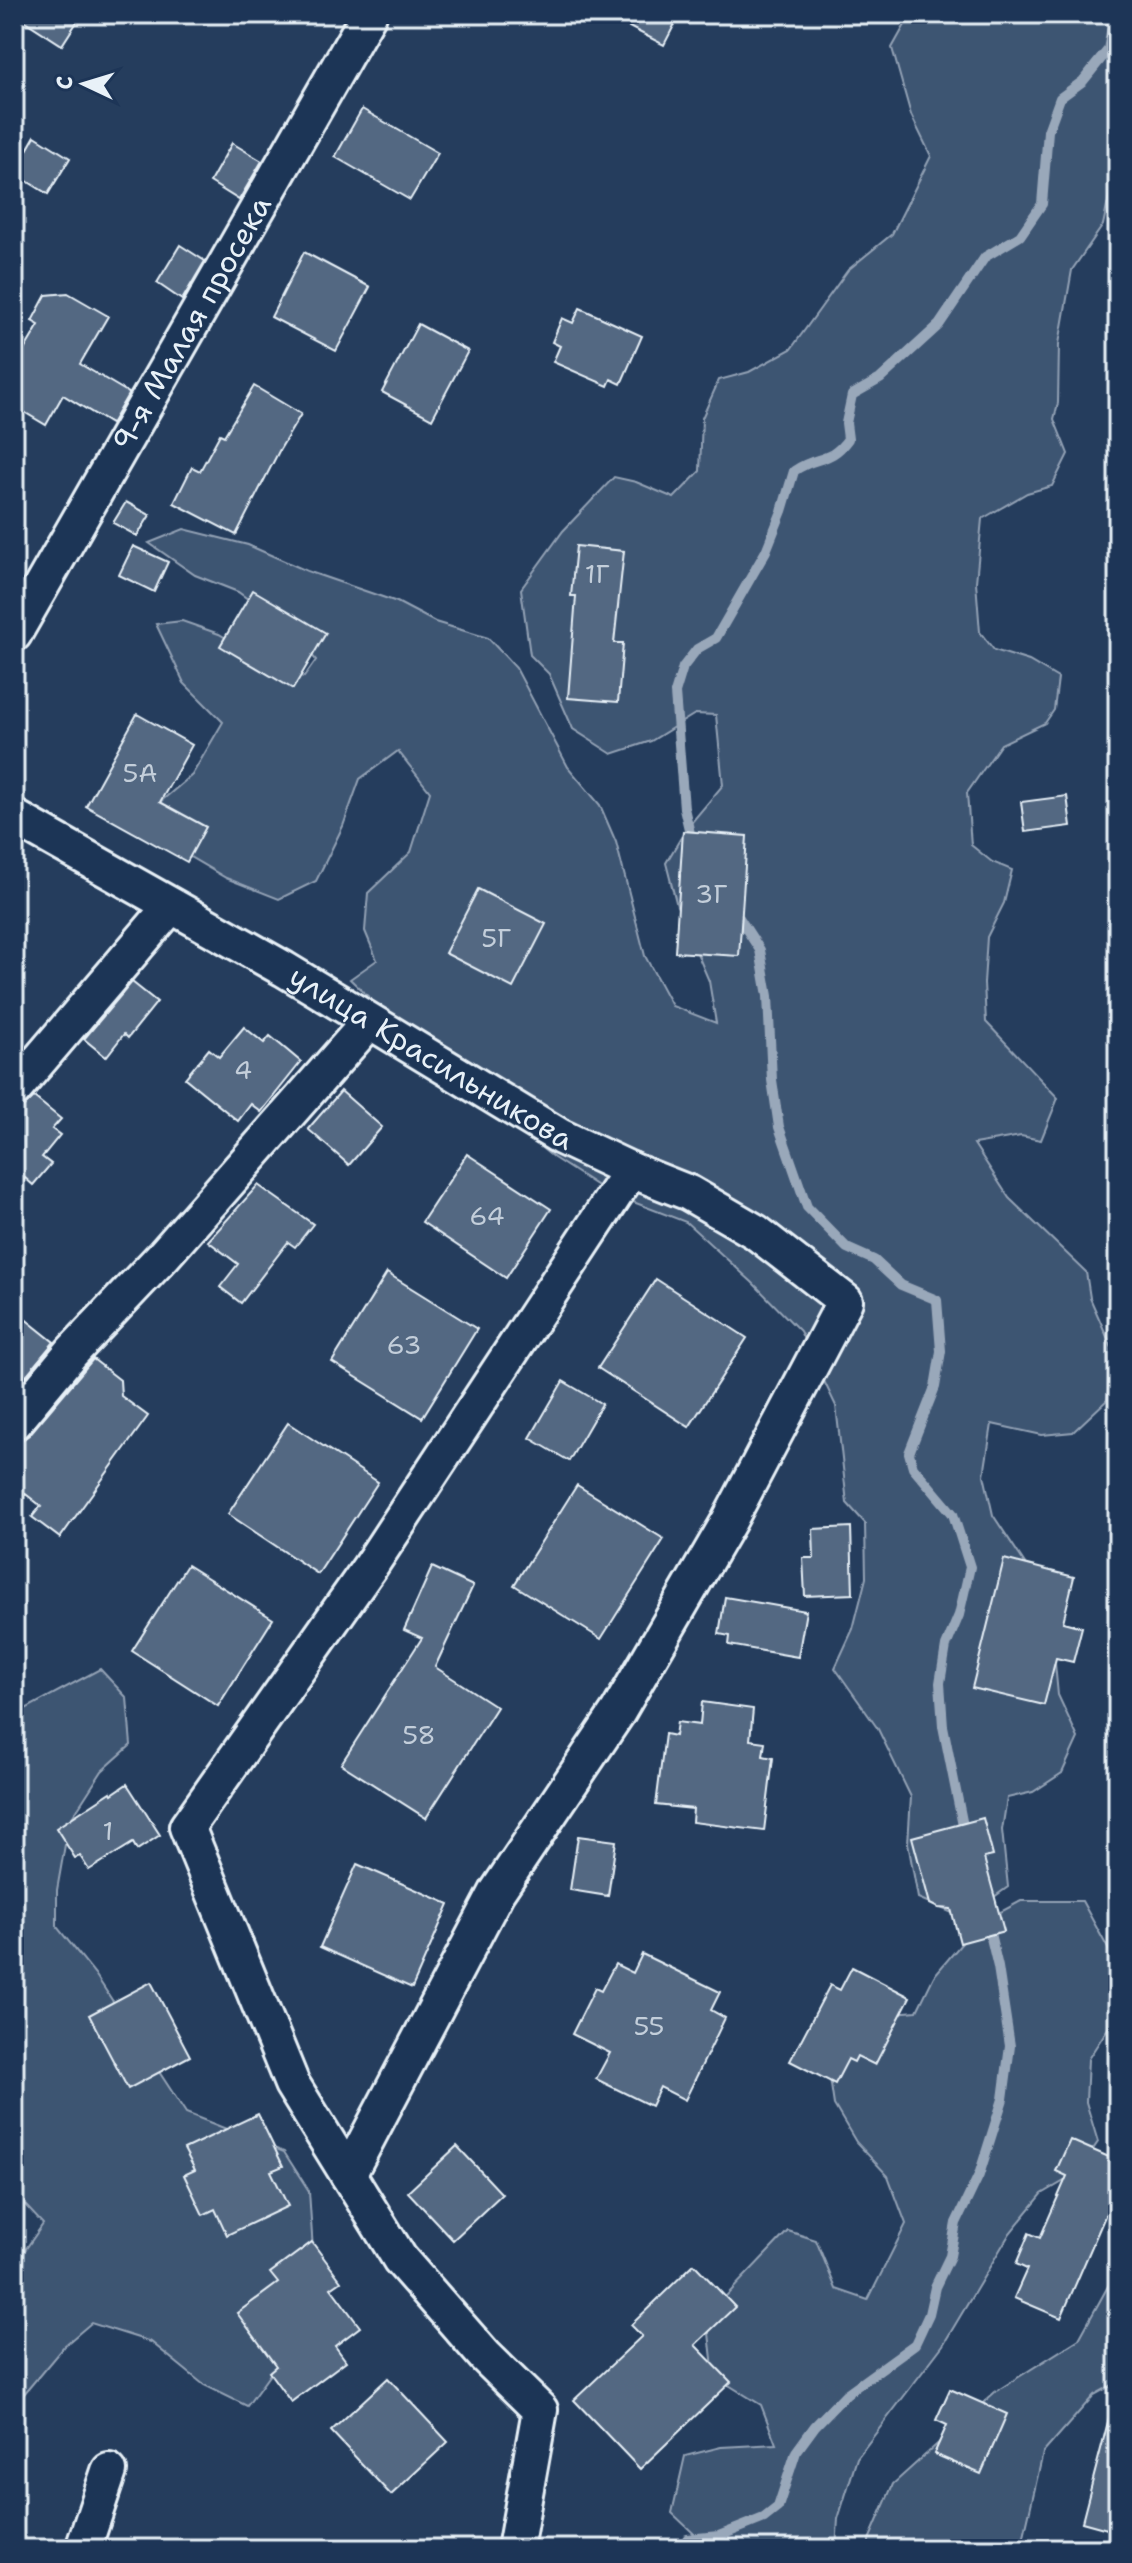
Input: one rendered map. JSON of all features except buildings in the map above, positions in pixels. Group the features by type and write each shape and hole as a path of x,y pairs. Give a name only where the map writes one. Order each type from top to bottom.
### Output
{"street":[{"name":"9-я Малая просека","path":"14,634 369,14"},
{"name":"улица Красильникова","path":"14,817 284,969 561,1137 689,1193 756,1232 845,1301 729,1521 618,1712 497,1892 348,2175"},
{"path":"14,1090 171,906"},
{"path":"14,1422 72,1352 164,1255 369,1022"},
{"path":"515,2549 540,2410 485,2356 400,2259 292,2084 187,1827 369,1568 631,1170"},
{"path":"83,2549 109,2471"}],"shaded area":[{"path":"911,14 1118,14 1118,125 1111,139 1114,174 1103,225 1072,270 1059,344 1058,403 1054,419 1068,454 1052,486 1027,493 982,519 976,582 980,632 994,650 1029,661 1058,678 1054,710 1045,723 1001,744 967,793 971,845 992,862 1012,870 1004,903 987,937 984,983 986,1022 1058,1098 1041,1140 1021,1136 974,1144 1009,1198 1086,1272 1090,1298 1112,1348 1107,1400 1073,1432 1042,1435 992,1424 984,1475 993,1515 1049,1600 1058,1695 1078,1738 1062,1773 1033,1792 1007,1798 1002,1830 1008,1887 964,1918 918,1898 908,1843 911,1797 878,1729 835,1668 853,1629 866,1578 865,1523 847,1503 836,1406 800,1331 686,1222 607,1192 554,1158 439,1065 350,979 377,960 365,931 368,893 411,852 430,792 398,751 360,779 343,826 316,881 279,899 226,878 185,854 160,802 192,775 223,722 184,683 156,624 182,621 219,634 281,670 304,677 316,660 291,630 238,592 195,575 149,543 184,529 248,545 307,571 397,602 435,622 488,638 516,668 568,767 600,805 616,842 645,956 672,1006 716,1023 709,981 677,906 666,863 686,829 723,785 716,715 695,714 651,741 612,754 573,729 549,674 530,655 521,589 563,531 614,477 636,482 674,498 700,471 702,418 719,380 749,372 791,349 848,270 892,234 931,156 911,115 892,48"},
{"path":"100,1669 127,1698 131,1745 102,1771 69,1822 57,1890 57,1927 95,1974 186,2113 284,2152 309,2191 315,2280 301,2331 247,2406 204,2385 151,2342 91,2323 64,2346 14,2406 14,2266 43,2224 14,2193 14,1715"},
{"path":"1021,1901 1082,1901 1118,1972 1118,2013 1088,2059 1086,2102 1098,2142 1076,2174 1042,2194 1010,2233 943,2345 857,2458 838,2519 836,2549 710,2549 672,2513 685,2456 721,2447 776,2444 761,2405 714,2376 707,2316 788,2231 816,2240 836,2289 868,2300 906,2224 888,2176 856,2142 834,2105 827,2058 855,2016 917,2011 934,1976 978,1924"},
{"path":"1118,2268 1118,2382 1094,2395 1043,2453 1021,2549 869,2549 869,2540 893,2484 995,2392 1079,2339"}],"waterway":[{"path":"692,842 684,808 675,693 683,667 697,649 716,638 766,551 794,471 835,453 848,439 846,423 852,395 880,379 939,325 985,257 1020,236 1042,204 1048,131 1060,98 1083,81 1108,50 1114,14"},
{"path":"734,910 760,950 768,996 772,1080 779,1127 807,1207 847,1248 874,1260 901,1285 937,1300 941,1351 935,1387 909,1453 913,1467 953,1514 970,1567 959,1615 946,1646 940,1683 943,1726 965,1836"},
{"path":"683,2549 687,2539 719,2536 764,2518 778,2507 796,2452 815,2426 846,2394 915,2344 929,2314 935,2287 950,2256 956,2223 979,2175 1003,2099 1010,2046 998,1967 987,1921"}]}
